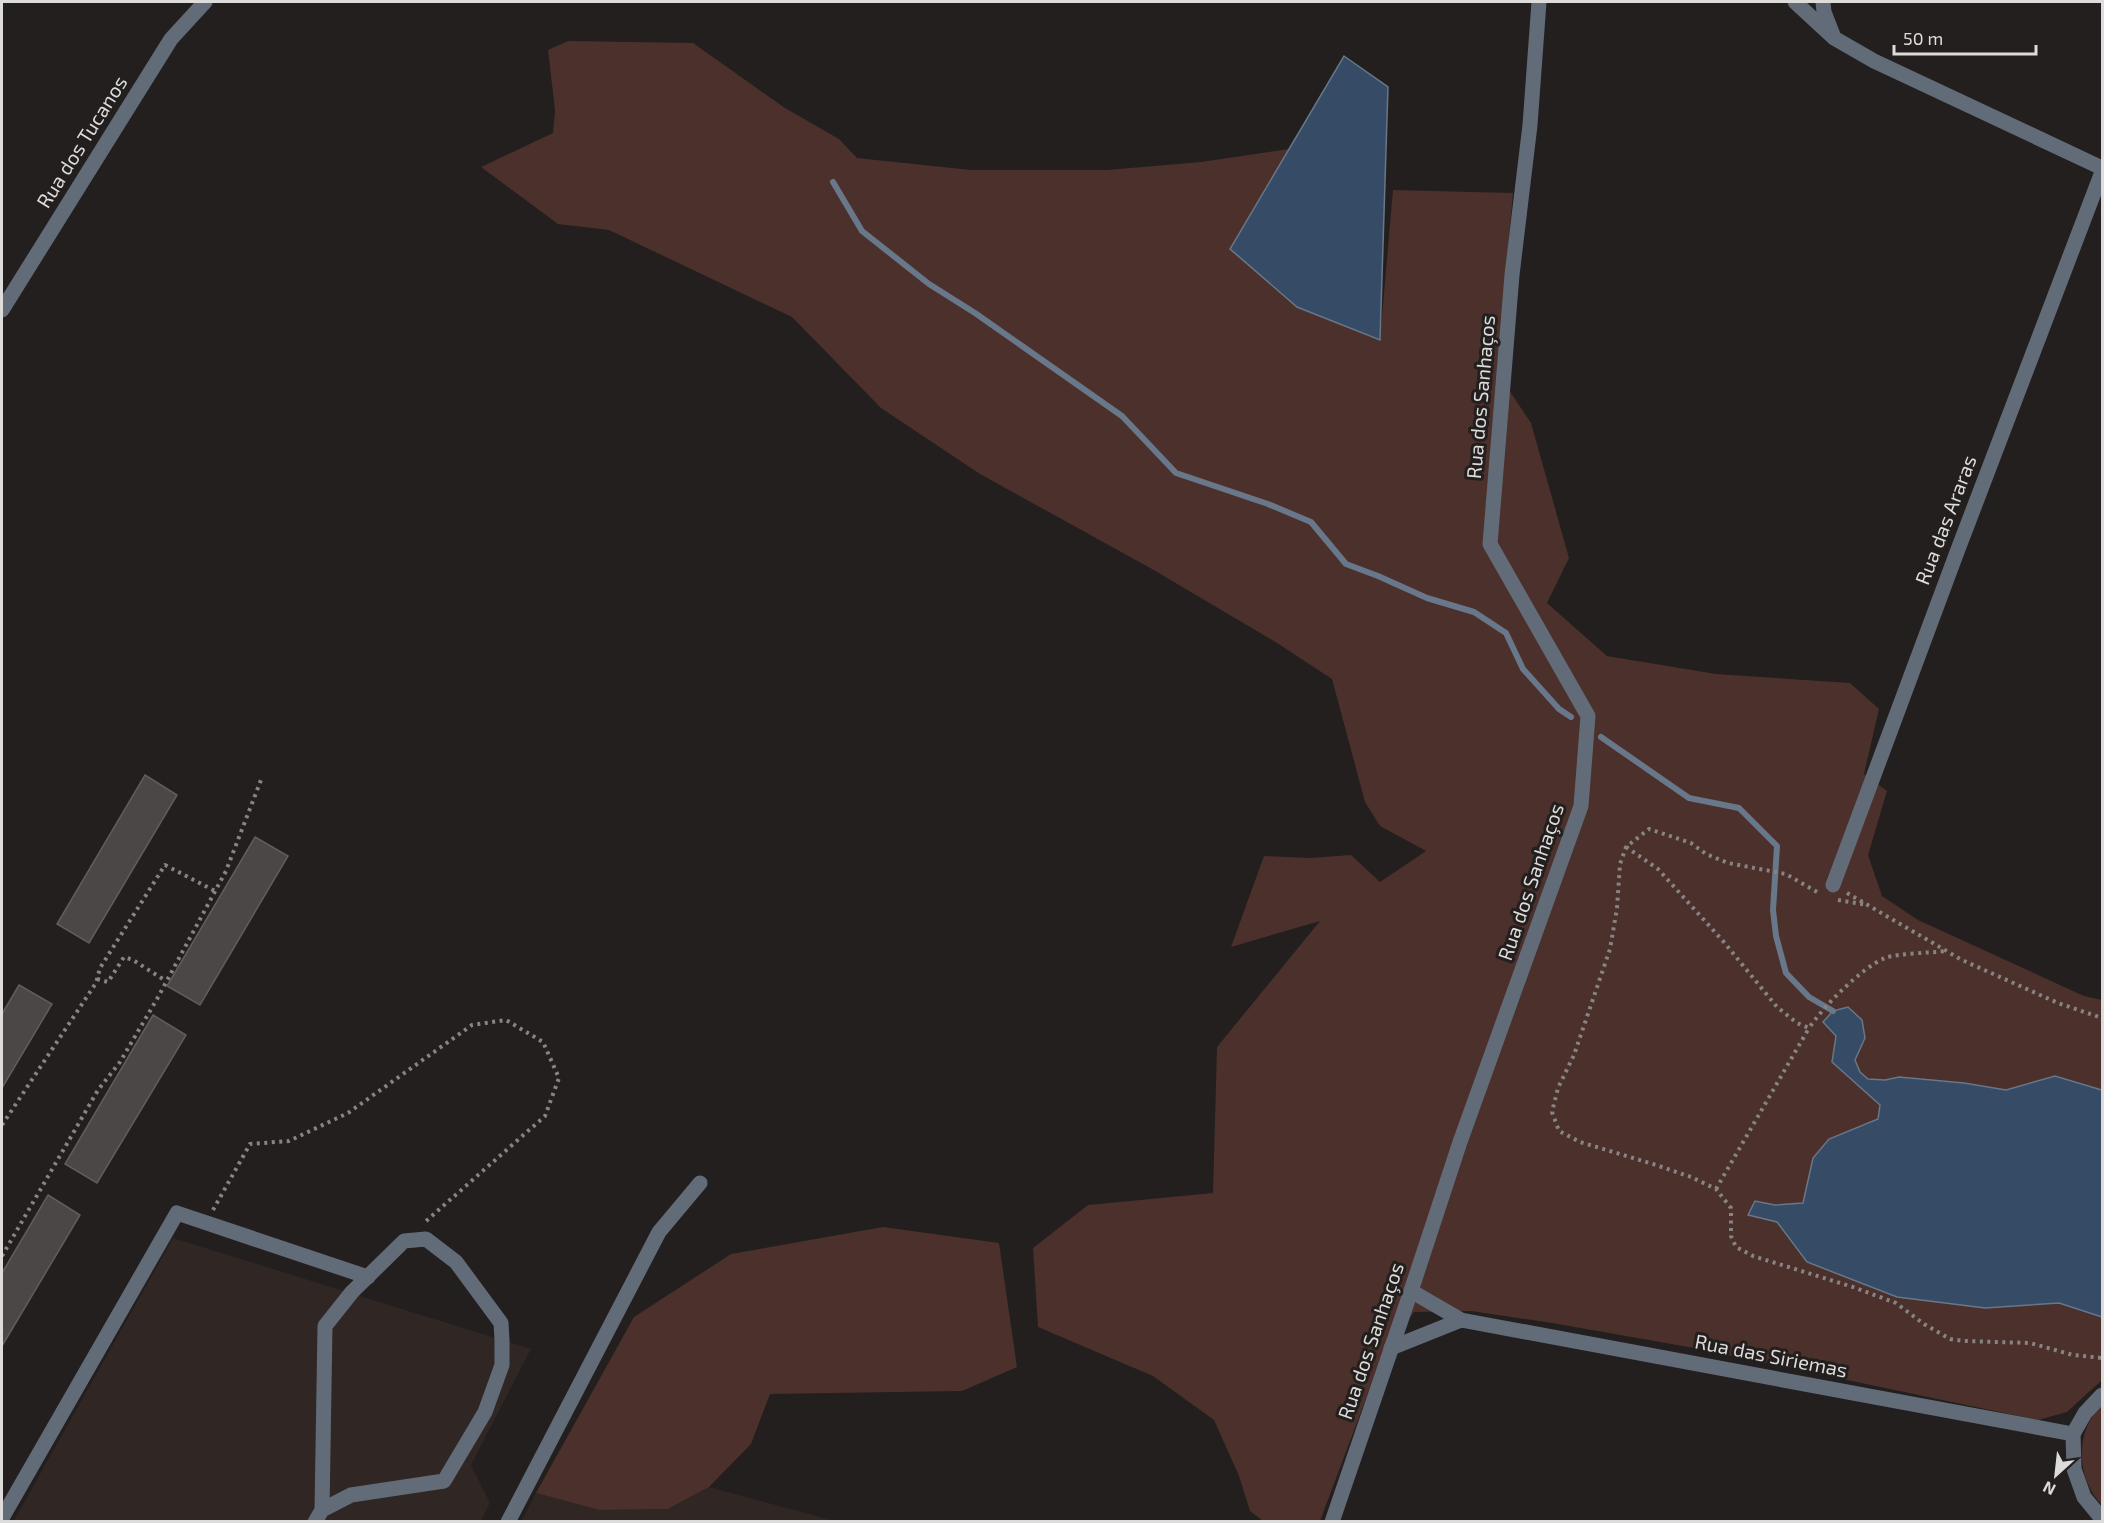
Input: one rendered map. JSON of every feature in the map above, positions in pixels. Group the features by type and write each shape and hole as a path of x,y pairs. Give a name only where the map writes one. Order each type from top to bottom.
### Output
{"street":[{"name":"Rua dos Tucanos","path":"2,310 171,39 205,2"},
{"name":"Rua dos Sanhaços","path":"1332,1521 1460,1142 1581,806 1588,716 1490,544 1512,275 1530,125 1539,2"},
{"path":"1795,2 1834,38 1874,61 2103,170"},
{"path":"1822,2 1834,38"},
{"name":"Rua das Araras","path":"1833,885 1952,563 2103,170"},
{"path":"508,1521 659,1232 700,1183"},
{"path":"2,1518 177,1213 368,1277"},
{"path":"426,1239 456,1262 501,1323 502,1365 485,1412 444,1481 351,1495 319,1516 325,1326 352,1292 404,1241 426,1239"},
{"name":"Rua das Siriemas","path":"1411,1292 1461,1320 2073,1434"},
{"path":"1391,1348 1461,1320"},
{"path":"2102,1520 2084,1497 2074,1469 2073,1434 2085,1413 2103,1395"}],"path":[{"path":"2,1256 98,1090 120,1062 226,871 261,780"},
{"path":"1786,874 1728,863 1706,854 1691,843 1648,829 1626,848 1620,864 1617,908 1610,949 1574,1055 1558,1088 1552,1112 1559,1131 1580,1142 1691,1177 1716,1189 1731,1208 1731,1236 1736,1247 1753,1256 1896,1303 1924,1324 1950,1339 2030,1343 2073,1355 2103,1358"},
{"path":"1626,848 1658,869 1778,1007 1797,1023 1809,1028"},
{"path":"2,1125 97,979 100,968 165,865 215,891"},
{"path":"1833,885 1946,951 2058,1003 2103,1018"},
{"path":"1716,1189 1817,1016 1856,978 1886,958 1946,951"},
{"path":"97,979 108,982 124,957 133,960 166,981"},
{"path":"207,1223 250,1144 289,1141 348,1113 472,1025 506,1020 543,1042 559,1078 545,1116 404,1241"}],"shaded area":[{"path":"568,41 693,43 785,108 839,139 857,158 971,170 1107,170 1201,162 1289,149 1230,249 1380,339 1393,190 1513,193 1497,372 1531,423 1569,558 1547,603 1607,656 1716,674 1850,683 1879,709 1864,774 1887,791 1868,855 1882,896 1918,920 2084,996 2102,1000 2102,1090 2055,1076 2007,1090 1964,1083 1899,1077 1885,1080 1868,1079 1860,1072 1855,1060 1865,1038 1836,1036 1833,1062 1880,1105 1878,1119 1829,1139 1813,1158 1803,1203 1775,1205 1755,1201 1777,1222 1807,1262 1985,1308 2059,1303 2102,1314 2102,1380 2067,1412 2038,1420 1694,1348 1552,1323 1471,1311 1414,1312 1382,1356 1320,1521 1263,1521 1250,1511 1239,1476 1214,1420 1153,1376 1038,1327 1033,1248 1088,1205 1213,1193 1217,1047 1320,921 1231,947 1264,856 1310,858 1351,855 1380,882 1426,851 1380,826 1365,802 1332,679 1277,643 1152,569 980,474 881,408 792,317 609,230 558,224 481,167 553,133 555,110 548,50"},
{"path":"883,1227 999,1243 1017,1367 962,1391 770,1394 751,1444 709,1487 668,1509 599,1510 536,1493 634,1317 731,1254"},
{"path":"173,1238 531,1349 471,1465 490,1503 481,1521 13,1522"},
{"path":"2102,1405 2102,1505 2087,1482 2082,1455 2087,1428"},
{"path":"709,1487 835,1521 521,1522 536,1493 599,1510 668,1509"}],"water":[{"path":"1344,56 1388,87 1380,340 1297,307 1230,249"},
{"path":"1848,1007 1862,1020 1865,1038 1855,1060 1860,1072 1868,1079 1885,1080 1899,1077 1964,1083 2006,1090 2055,1076 2102,1090 2102,1317 2059,1303 1985,1308 1897,1297 1807,1262 1777,1222 1748,1215 1755,1201 1775,1205 1803,1203 1813,1158 1829,1139 1878,1119 1880,1105 1832,1062 1836,1036 1823,1022 1833,1011"}],"building":[{"path":"145,775 177,795 89,943 57,924"},
{"path":"255,837 288,856 200,1005 167,986"},
{"path":"19,985 52,1004 2,1088 2,1014"},
{"path":"153,1015 186,1035 97,1183 65,1164"},
{"path":"48,1195 80,1215 2,1346 2,1273"}],"waterway":[{"path":"833,182 862,231 929,284 975,313 1122,416 1176,473 1268,504 1311,522 1346,564 1427,598 1474,612 1506,633 1523,669 1559,709 1571,717"},
{"path":"1601,737 1689,798 1739,808 1777,846 1773,910 1776,936 1786,973 1809,997 1833,1011"}]}
